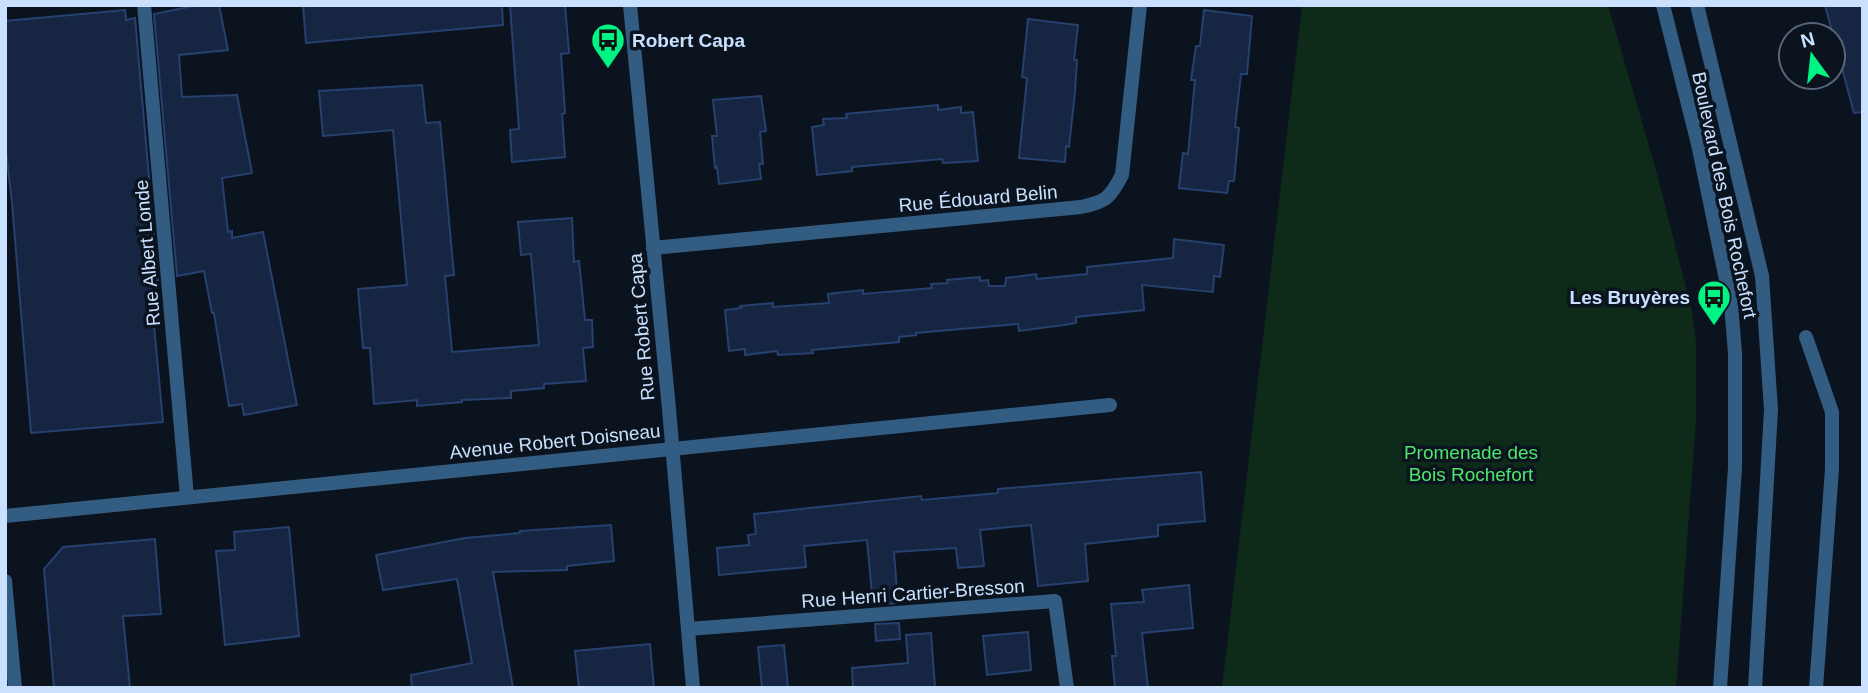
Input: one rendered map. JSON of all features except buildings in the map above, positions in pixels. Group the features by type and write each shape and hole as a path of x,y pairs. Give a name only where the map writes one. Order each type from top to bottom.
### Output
{"street":[{"name":"Rue Albert Londe","path":"144,5 187,497"},
{"name":"Rue Robert Capa","path":"630,5 693,688"},
{"name":"Rue Édouard Belin","path":"653,248 1068,209 1101,203 1114,191 1122,175 1140,5"},
{"name":"Boulevard des Bois Rochefort","path":"1663,5 1698,144 1731,304 1735,353 1735,468 1720,688"},
{"name":"Boulevard des Bois Rochefort","path":"1697,5 1762,276 1771,410 1755,688"},
{"path":"1806,337 1832,412 1832,469 1816,688"},
{"name":"Avenue Robert Doisneau","path":"5,516 1110,405"},
{"path":"5,580 15,688"},
{"name":"Rue Henri Cartier-Bresson","path":"688,629 1055,601 1067,688"}],"green space":[{"name":"Promenade des Bois Rochefort","path":"1302,5 1608,5 1656,170 1692,311 1696,342 1696,422 1676,688 1222,688"}],"place":[{"name":"Robert Capa","path":"608,70"},
{"name":"Les Bruyères","path":"1714,327"}]}
